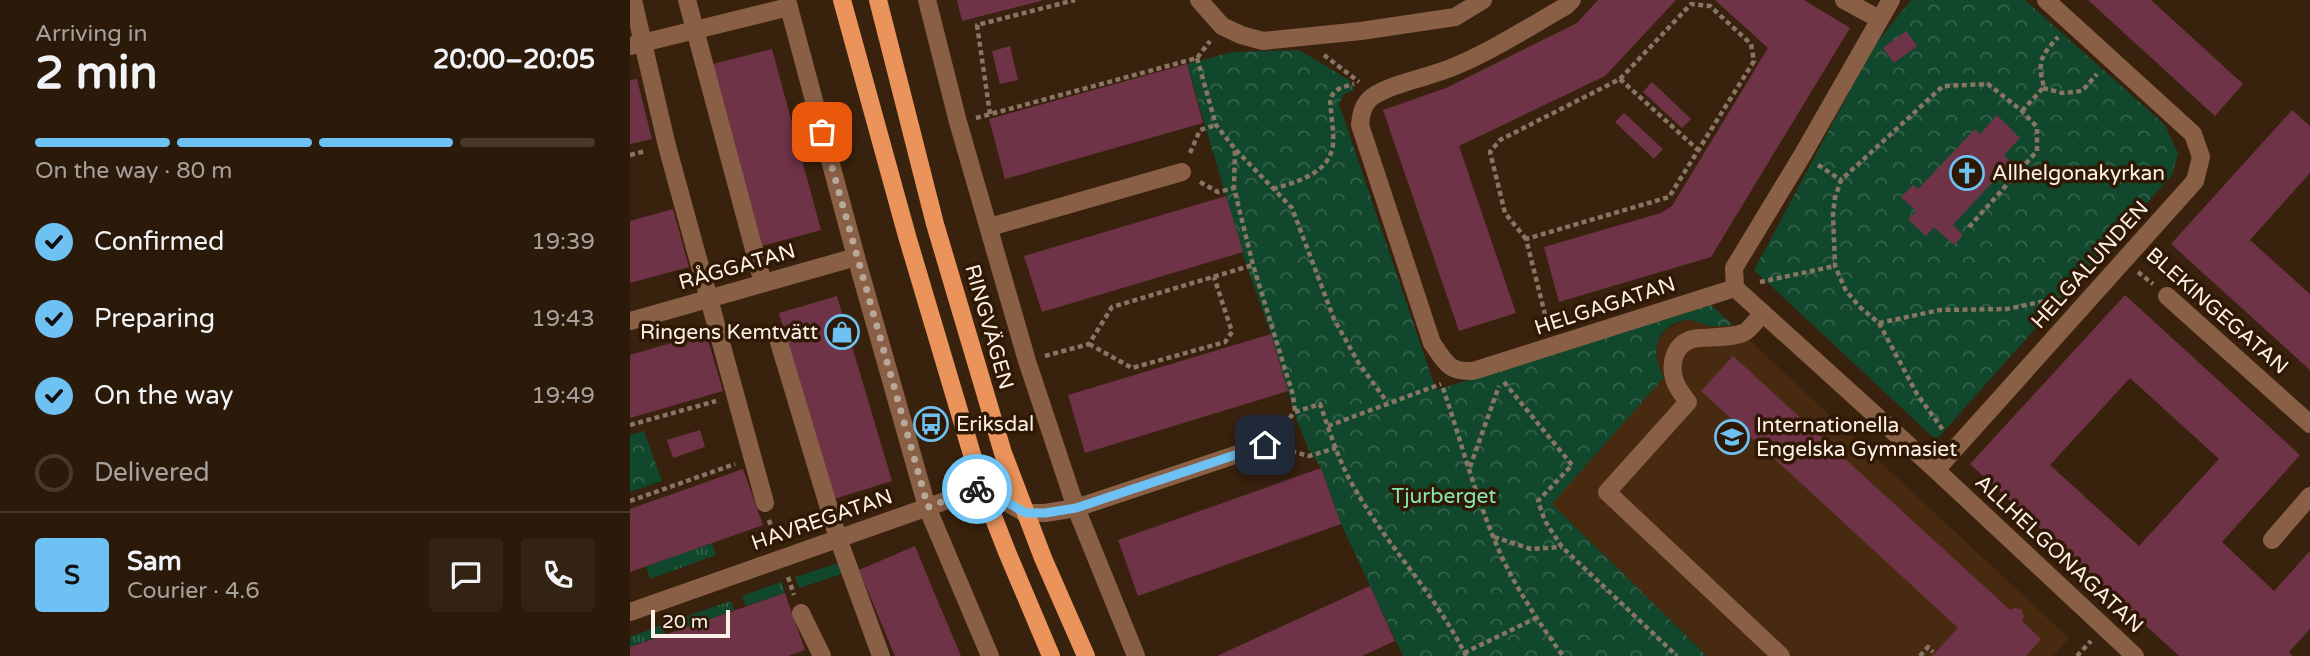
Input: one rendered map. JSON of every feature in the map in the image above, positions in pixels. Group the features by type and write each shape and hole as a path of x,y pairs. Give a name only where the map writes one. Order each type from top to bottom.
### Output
{"main road":[{"path":"842,0 906,236 982,488 1051,656"},
{"name":"RINGVÄGEN","path":"878,0 935,224 1003,453 1043,558 1086,656"}],"street":[{"path":"633,0 636,44 667,146 765,503"},
{"path":"687,0 764,283"},
{"name":"RINGVÄGEN","path":"928,0 958,122 1027,361 1076,508 1136,656"},
{"path":"1199,0 1222,26 1262,41 1314,37 1455,17 1483,0"},
{"path":"1445,376 1360,125 1362,110 1371,98 1384,91 1454,67 1513,37 1572,0"},
{"path":"1844,0 1879,19"},
{"path":"1735,288 1734,268 1891,0"},
{"name":"HELGALUNDEN","path":"1936,470 2195,181 2202,156 2193,134 2046,0"},
{"path":"636,44 788,4 856,257 928,507 990,656"},
{"path":"990,227 1182,172"},
{"name":"RÅGGATAN","path":"630,321 856,257"},
{"name":"ALLHELGONAGATAN","path":"1735,288 1936,470 2135,656"},
{"name":"HELGAGATAN","path":"1445,376 1473,371 1554,347 1735,288"},
{"name":"BLEKINGEGATAN","path":"2168,296 2310,424"},
{"path":"1763,313 1745,333 1696,338 1677,348 1671,360 1673,372 1676,385 1688,402 1607,492 1781,656"},
{"path":"778,339 838,538 881,656"},
{"path":"982,488 1026,513 1045,513 1076,508 1265,445"},
{"name":"HAVREGATAN","path":"630,612 982,488"},
{"path":"2272,540 2310,496"},
{"path":"801,613 822,656"}],"path":[{"path":"990,114 977,24 1074,0"},
{"path":"1526,239 1670,197 1754,61 1751,44 1710,6 1691,4 1620,79 1500,140 1490,152 1505,213 1526,239 1554,347"},
{"path":"958,122 1197,58 1222,26"},
{"path":"2043,88 2039,69 2042,54 2062,33"},
{"path":"1315,49 1359,82 1371,98"},
{"path":"1197,58 1216,125 1235,149 1292,208 1334,319 1358,362 1387,402"},
{"path":"2043,88 2062,93 2082,91 2101,70"},
{"path":"1620,79 1698,150"},
{"path":"1272,189 1308,177 1325,163 1333,145 1330,100 1332,93 1340,87 1359,82"},
{"path":"1956,447 1917,394 1879,323 1846,291 1835,266 1833,214 1840,180 1943,86 1988,85 2038,127 2037,151 1969,227"},
{"path":"2022,111 2043,88"},
{"path":"1216,125 1200,130 1182,172 1218,192 1234,188"},
{"path":"1235,149 1234,188 1253,265 1293,395 1295,412 1320,404 1354,489 1445,618 1465,655 1536,618"},
{"name":"BLEKINGEGATAN","path":"2125,261 2168,296"},
{"path":"1027,361 1089,344 1112,307 1253,265"},
{"path":"1735,288 1835,266"},
{"path":"1089,344 1132,368 1225,342 1232,332 1214,277"},
{"path":"1879,323 1940,310 2007,309 2098,290"},
{"path":"1328,426 1445,376 1470,468 1493,536 1536,618 1563,656"},
{"path":"1470,468 1502,379 1572,465 1538,500 1545,521 1562,547 1677,656"},
{"path":"630,425 734,396"},
{"path":"1309,456 1336,448"},
{"path":"630,501 752,458"},
{"path":"1493,536 1531,550 1562,547"},
{"path":"1920,656 1928,647 1933,652"}],"shaded area":[{"name":"Internationella Engelska Gymnasiet","path":"1690,320 1708,326 1733,325 2069,638 2053,656 1707,656 1551,504 1663,378 1654,355 1665,330"}],"green space":[{"path":"1911,0 2025,0 2165,125 2178,153 2172,175 1936,440 1754,270 1874,46"},
{"name":"Tjurberget","path":"1299,50 1349,80 1354,90 1344,94 1339,104 1436,390 1711,305 1733,325 1710,326 1689,320 1669,326 1658,340 1656,349 1659,368 1664,377 1552,504 1707,656 1403,656 1341,524 1321,468 1309,450 1297,421 1271,334 1247,267 1187,64 1232,52"},
{"path":"644,431 662,481 630,492 630,435"},
{"path":"712,543 716,555 650,579 646,566"},
{"path":"842,562 845,573 799,588 795,577"},
{"path":"781,582 785,593 746,606 742,596"},
{"path":"731,601 734,610 678,630 675,620"},
{"path":"662,625 665,634 630,647 630,637"}],"building":[{"path":"957,0 1041,0 1041,1 962,21"},
{"path":"1598,0 1676,0 1605,76 1459,146 1516,313 1459,331 1383,110 1446,88 1577,23"},
{"path":"1715,0 1804,0 1850,28 1711,257 1559,302 1544,247 1661,213 1672,206 1768,48"},
{"path":"2088,0 2151,0 2243,84 2215,116"},
{"path":"1906,31 1917,46 1894,63 1883,48"},
{"path":"1010,46 1018,80 1000,84 992,51"},
{"path":"772,49 821,230 762,246 713,64"},
{"path":"1187,64 1203,123 1005,179 989,119"},
{"path":"637,79 652,139 630,144 630,80"},
{"path":"1652,82 1691,119 1682,128 1643,92"},
{"path":"2292,110 2310,126 2310,173 2250,240 2310,294 2310,370 2171,244"},
{"path":"1624,113 1663,149 1654,159 1615,122"},
{"name":"Allhelgonakyrkan","path":"1997,115 2020,138 2004,155 2011,162 1953,225 1963,235 1954,245 1934,227 1926,236 1908,219 1916,211 1901,197 1913,185 1918,189 1975,129 1980,134"},
{"path":"1226,196 1243,252 1042,312 1024,256"},
{"path":"673,209 689,267 630,283 630,221"},
{"path":"2125,295 2300,455 2222,542 2274,591 2310,551 2310,629 2289,652 2292,656 2179,656 1970,464","holes":["2130,378 2219,459 2139,546 2050,465"]},
{"path":"837,296 892,481 834,499 779,313"},
{"path":"706,333 723,391 630,418 630,355"},
{"path":"1271,334 1288,391 1085,453 1068,395"},
{"path":"1733,356 2010,610 2021,609 2024,616 2022,621 2041,639 2026,656 1932,656 1958,628 1701,391"},
{"path":"700,430 705,447 673,458 667,440"},
{"path":"1321,468 1341,524 1138,596 1118,540"},
{"path":"743,469 763,525 630,572 630,509"},
{"path":"915,546 961,656 895,656 859,570"},
{"path":"1370,586 1395,641 1362,656 1217,656"},
{"path":"785,593 805,650 788,656 630,656 630,647"}],"way so far":[{"path":"822,132 928,507 977,489"}],"place":[{"name":"Allhelgonakyrkan","path":"1967,173"},
{"name":"Ringens Kemtvätt","path":"842,332"},
{"name":"Eriksdal","path":"931,424"},
{"name":"Internationella Engelska Gymnasiet","path":"1732,437"}],"route":[{"path":"977,489 982,488 1026,513 1045,513 1076,508 1265,445"}]}
